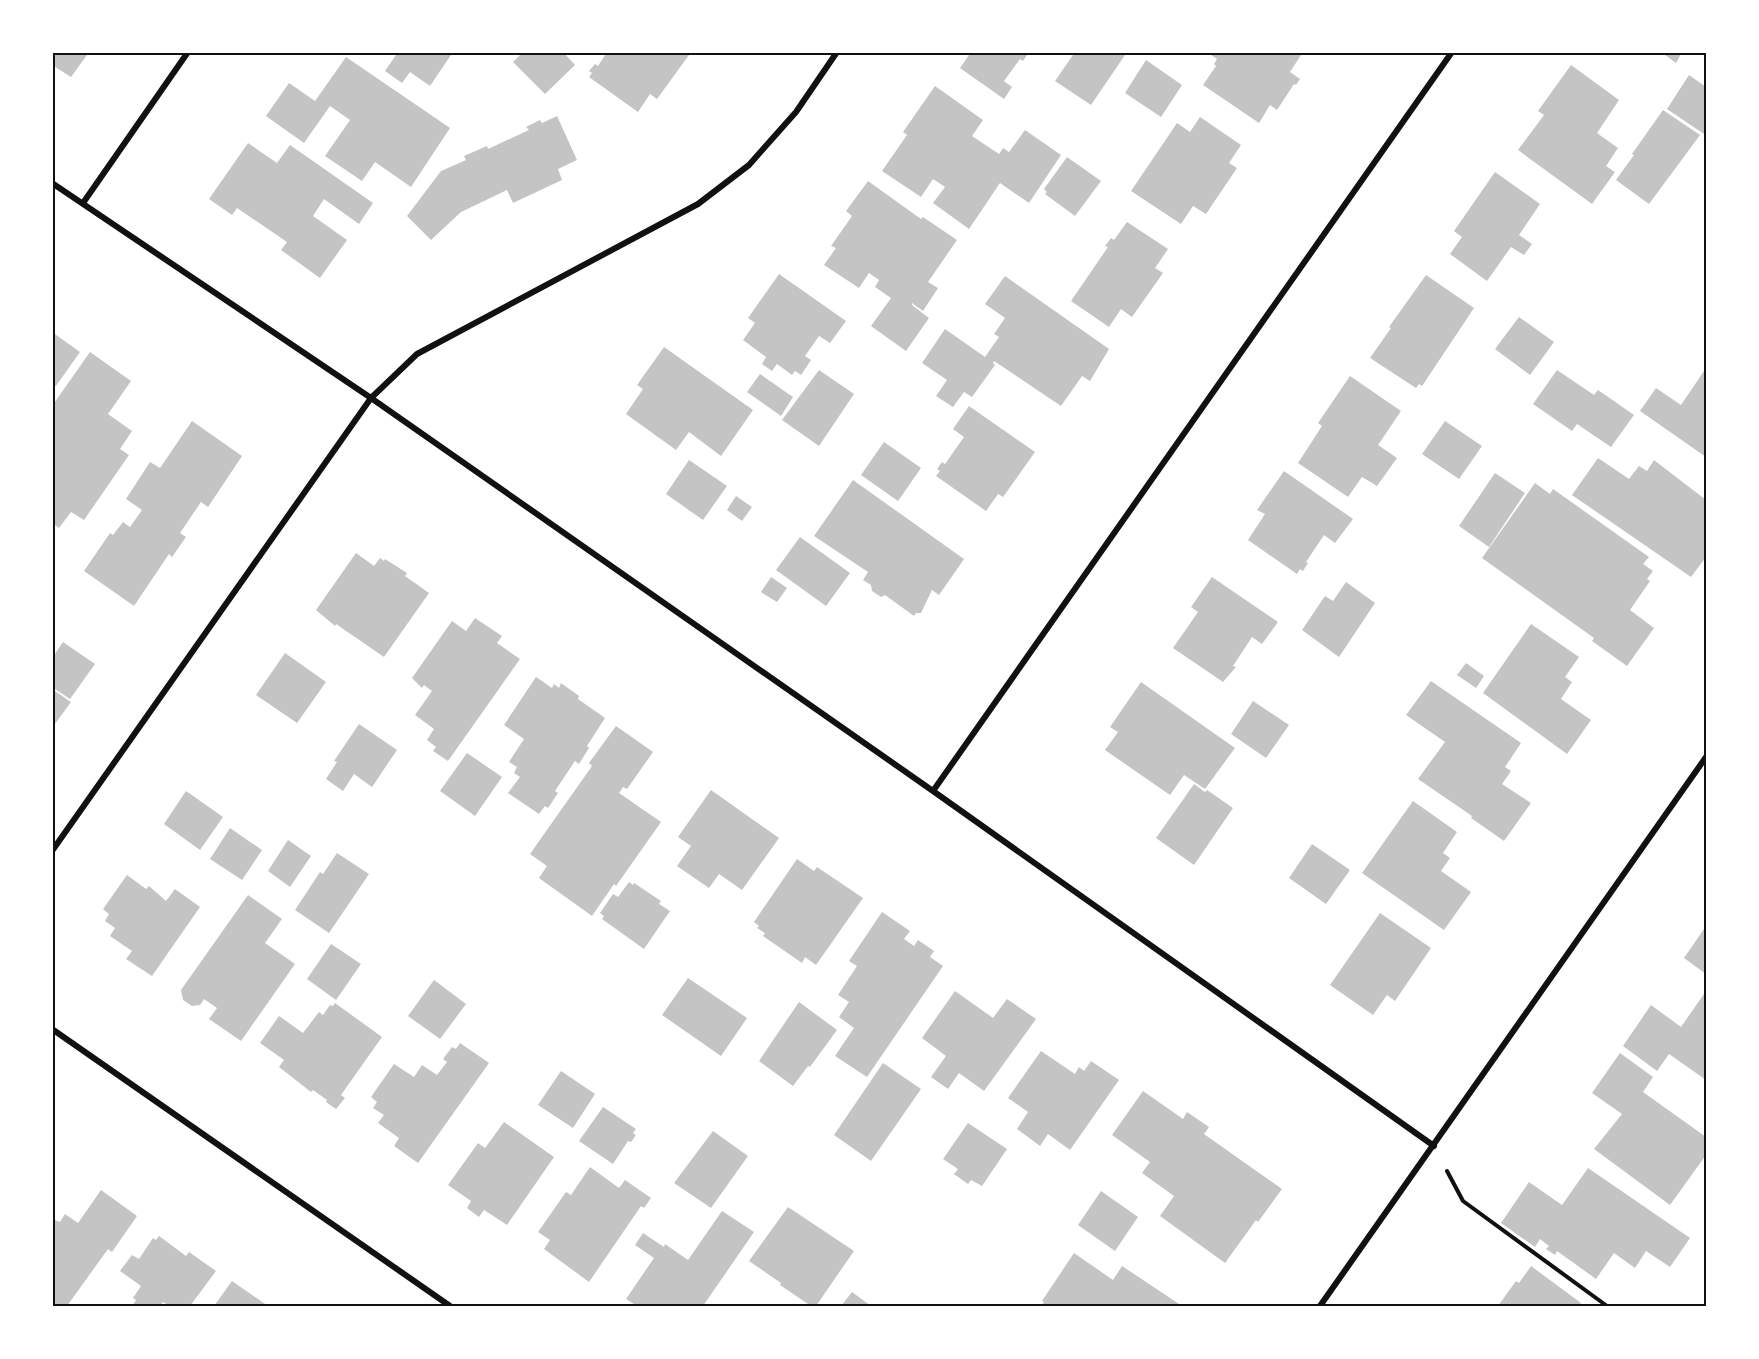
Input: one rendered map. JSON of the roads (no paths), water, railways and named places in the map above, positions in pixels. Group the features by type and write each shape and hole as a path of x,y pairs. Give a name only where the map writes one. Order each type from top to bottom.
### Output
{"street":[{"path":"82,203 188,52"},
{"path":"52,851 371,398 417,354 698,204 749,165 796,112 837,52"},
{"path":"933,791 1452,52"},
{"path":"52,183 371,398 933,791 1434,1146"},
{"path":"1320,1306 1707,758"},
{"path":"52,1029 450,1306"}]}
